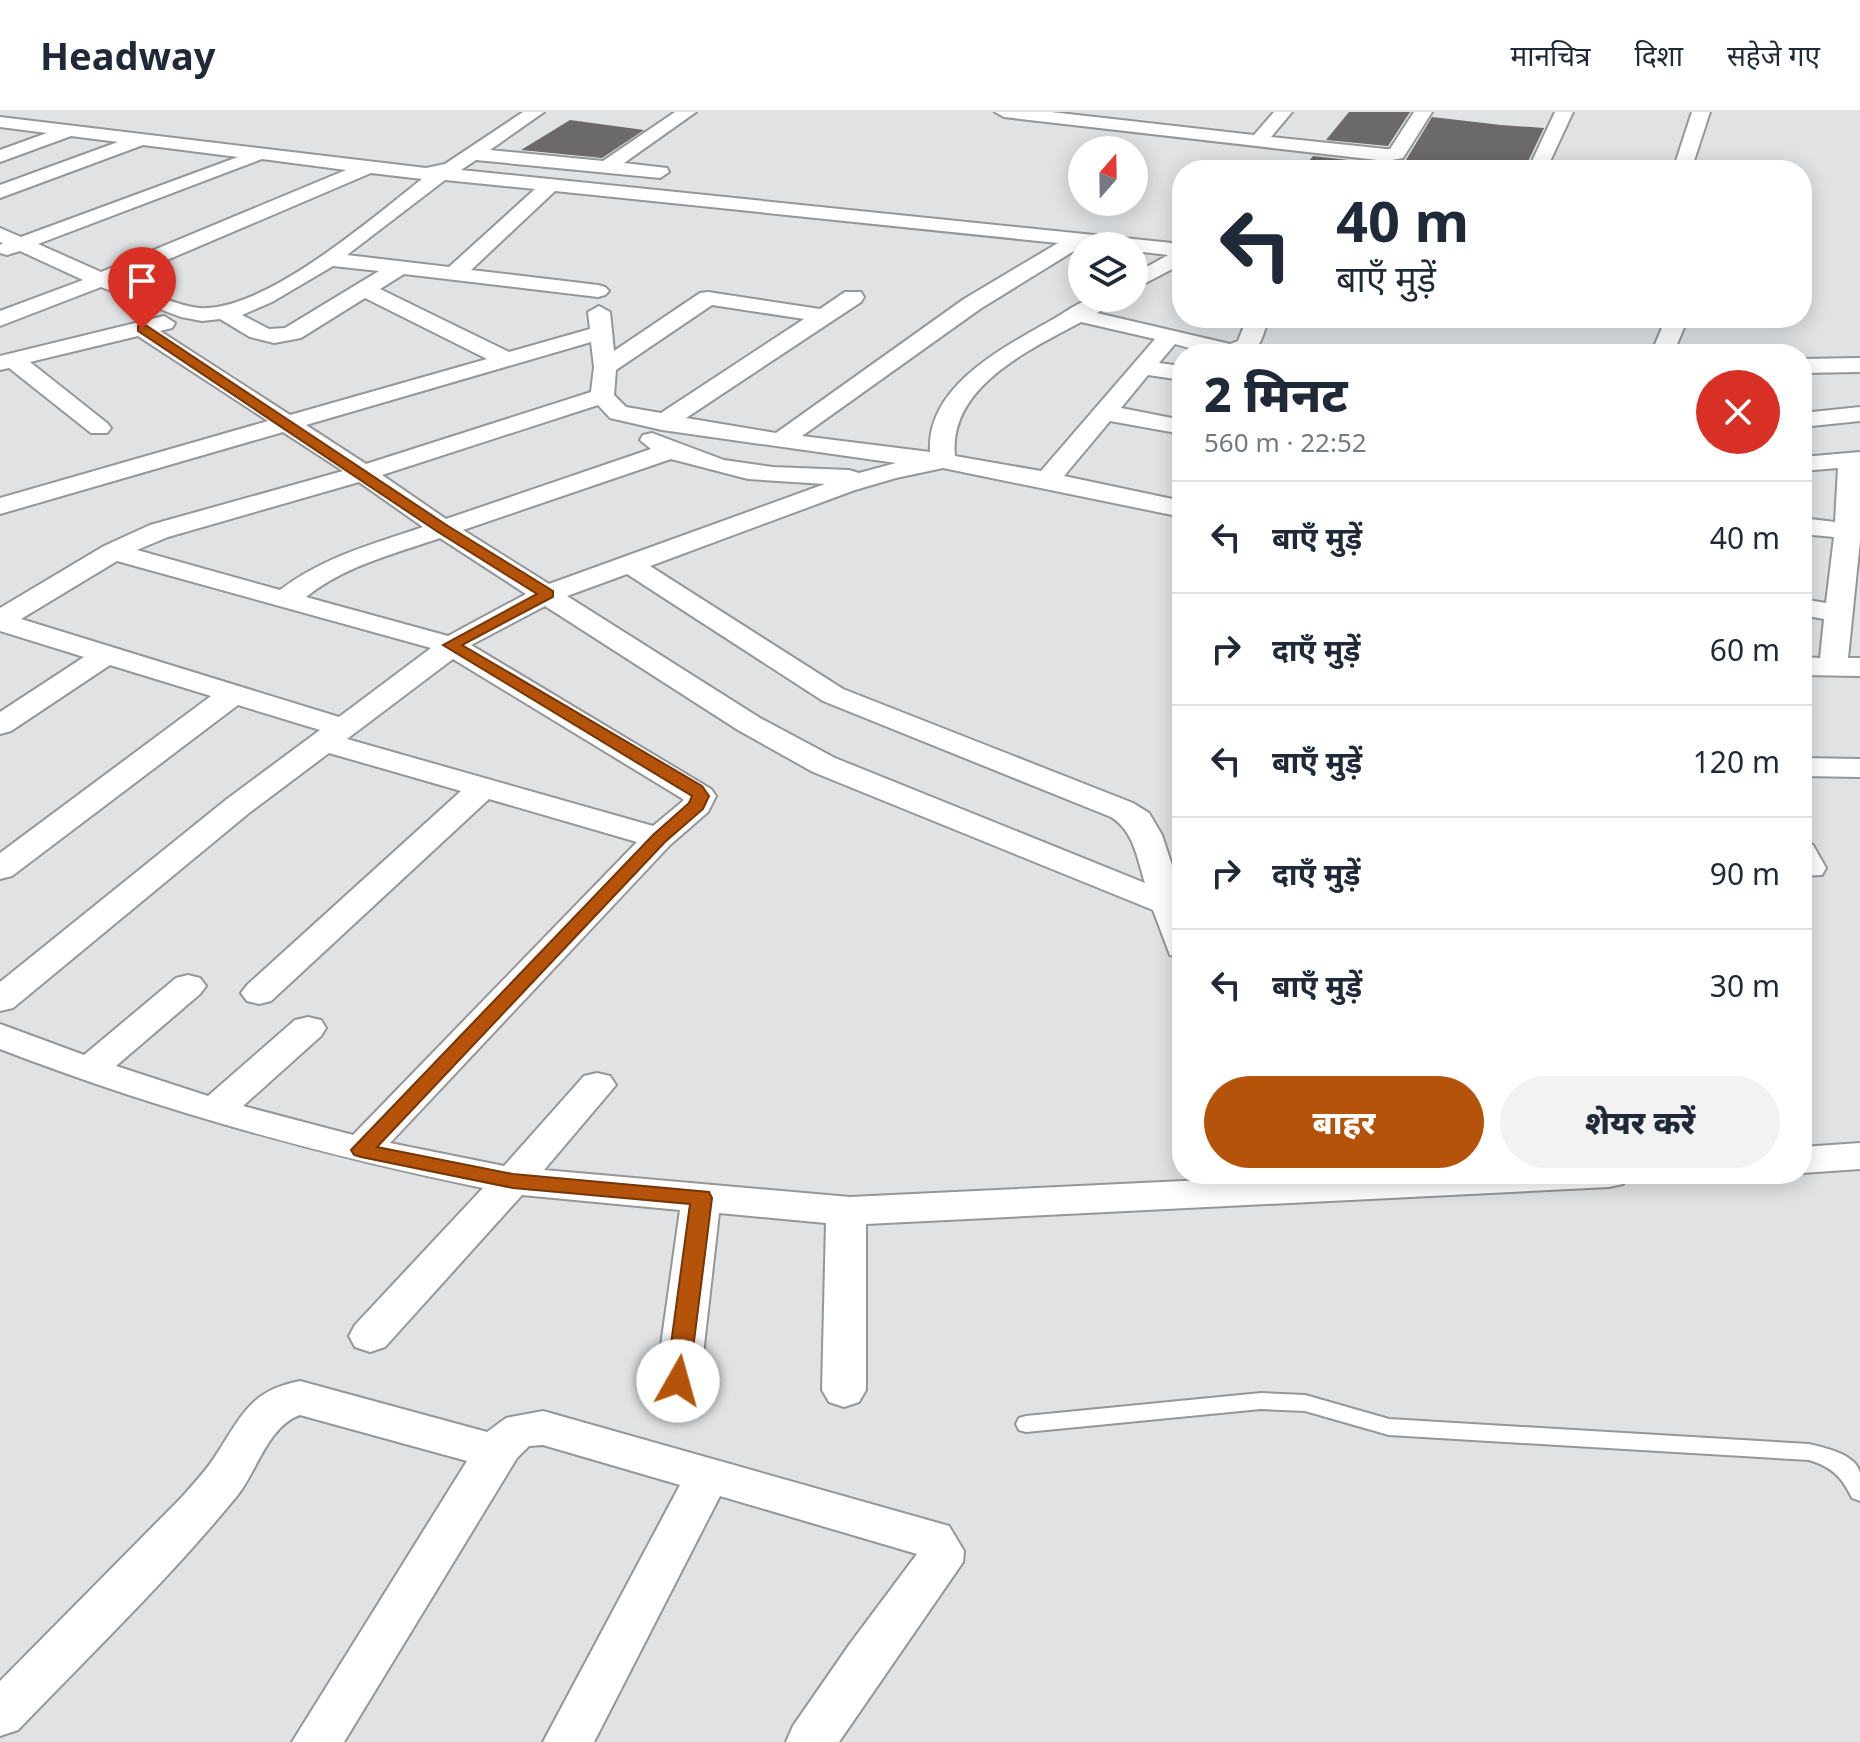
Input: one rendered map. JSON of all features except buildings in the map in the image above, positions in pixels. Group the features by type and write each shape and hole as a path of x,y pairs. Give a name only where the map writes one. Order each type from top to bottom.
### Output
{"street":[{"path":"6,361 195,315 226,314 246,307 329,259 438,173 451,168 535,112"},
{"path":"606,167 687,112"},
{"path":"1004,112 1373,154 1396,154 1423,112"},
{"path":"1149,129 1165,112"},
{"path":"1258,141 1283,112"},
{"path":"1542,160 1564,112"},
{"path":"1685,160 1701,112"},
{"path":"0,122 367,167 1068,239"},
{"path":"0,156 71,130"},
{"path":"0,192 141,140"},
{"path":"10,247 261,154"},
{"path":"472,154 660,172"},
{"path":"0,319 99,281 367,167"},
{"path":"455,273 549,186"},
{"path":"0,234 10,247 195,315"},
{"path":"780,441 972,304 1068,246"},
{"path":"1148,248 1172,251"},
{"path":"1148,274 1172,258"},
{"path":"329,259 455,273 599,312"},
{"path":"226,314 265,336 279,338 399,268"},
{"path":"365,290 505,359"},
{"path":"662,423 853,297"},
{"path":"605,367 708,298 824,316"},
{"path":"0,506 505,359 599,312"},
{"path":"599,312 610,404 670,451 703,463 754,473 869,477"},
{"path":"943,461 945,421 968,386 1005,359 1084,312"},
{"path":"1079,315 1198,344"},
{"path":"142,329 443,529 749,724 824,765 1167,904"},
{"path":"1047,480 1169,337"},
{"path":"6,361 99,428"},
{"path":"1812,366 1860,365"},
{"path":"1144,368 1172,372"},
{"path":"0,621 113,552 159,531 610,404 662,423 943,461 1172,507"},
{"path":"1107,413 1172,425"},
{"path":"1812,419 1860,414"},
{"path":"284,600 328,570 670,451"},
{"path":"1812,463 1856,459 1848,531 1852,570 1839,613 1846,667 1812,666"},
{"path":"0,1000 238,806 451,645 548,594 869,477 943,461"},
{"path":"1812,527 1848,531"},
{"path":"113,552 451,645 696,790 700,796 697,805 659,838 361,1150"},
{"path":"631,565 833,695 1122,810 1138,820 1168,858 1167,904 1172,919"},
{"path":"1812,609 1839,613"},
{"path":"0,621 233,694 334,735 483,788 659,838"},
{"path":"0,725 106,655"},
{"path":"0,869 233,694"},
{"path":"1812,767 1860,768"},
{"path":"259,993 483,788"},
{"path":"89,1070 188,986"},
{"path":"214,1111 308,1028"},
{"path":"0,1036 89,1070 214,1111 361,1150 513,1181 846,1210 1246,1184"},
{"path":"370,1336 597,1085"},
{"path":"1812,1159 1860,1156"},
{"path":"678,1381 701,1198"},
{"path":"844,1390 846,1210"},
{"path":"0,1714 193,1517 229,1472 268,1412 279,1403 300,1398 497,1452"},
{"path":"317,1742 497,1452 512,1433 525,1427 543,1428 933,1539 941,1551 940,1562 866,1660 811,1742"},
{"path":"568,1742 708,1475"}],"lane":[{"path":"1026,1424 1261,1401 1305,1403 1389,1427 1809,1452 1834,1459 1853,1473 1860,1492"}],"route":[{"path":"142,329 443,529 548,594 451,645 696,790 700,796 697,805 659,838 361,1150 513,1181 701,1198 678,1381"}]}
